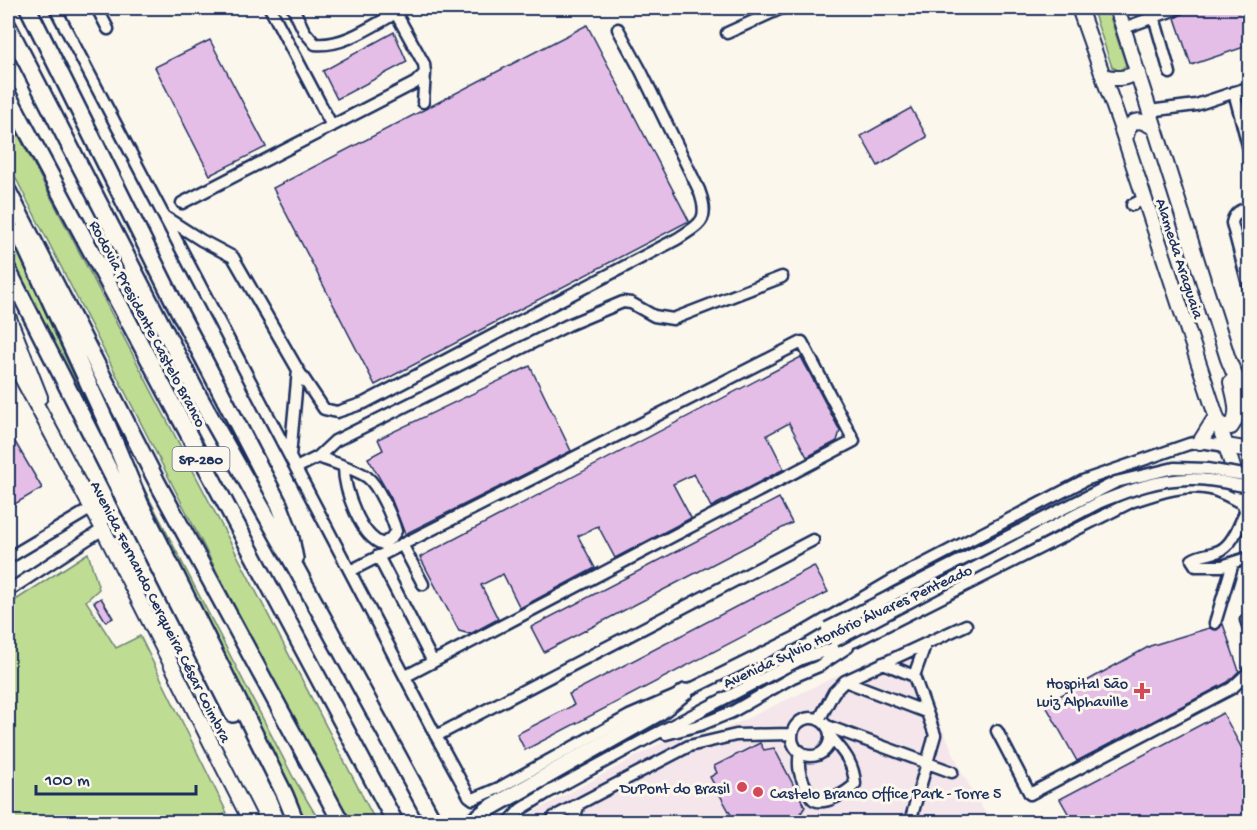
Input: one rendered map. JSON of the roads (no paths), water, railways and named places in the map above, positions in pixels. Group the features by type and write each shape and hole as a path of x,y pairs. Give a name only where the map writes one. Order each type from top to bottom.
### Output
{"highway":[{"path":"28,8 168,290 279,504 290,533 297,570"},
{"path":"8,26 197,393 297,570 434,822"},
{"name":"Rodovia Presidente Castelo Branco","path":"8,95 395,822"},
{"name":"SP-280","path":"8,191 157,482 341,822"},
{"path":"8,205 39,278 108,426 140,503 296,822"},
{"path":"8,270 288,822"},
{"path":"472,822 490,808 660,712 685,692"}],"main road":[{"name":"Alameda Araguaia","path":"1079,8 1125,140 1138,202 1226,446 1247,511"},
{"name":"Alameda Araguaia","path":"1117,8 1228,359 1250,411"},
{"path":"1104,76 1124,79 1138,73"},
{"path":"1125,140 1127,129 1136,122 1144,121 1153,127"},
{"path":"8,316 23,350 58,447"},
{"path":"8,352 58,447"},
{"path":"1200,442 1215,418 1229,428 1232,428 1235,422 1236,409 1228,359"},
{"path":"1226,446 1250,450"},
{"name":"Avenida Fernando Cerqueira César Coimbra","path":"58,447 92,507 251,822"}],"street":[{"path":"56,8 436,736 813,540"},
{"path":"97,8 108,29"},
{"path":"270,8 332,126"},
{"path":"293,8 308,36 315,44 327,45 347,38 395,10 423,64 425,73 423,102"},
{"path":"727,33 782,8"},
{"path":"1124,28 1179,8"},
{"path":"1154,17 1170,73"},
{"path":"163,216 233,257 298,370 324,409 337,412 356,406 698,226 704,216 704,204 699,190 642,71 618,29"},
{"path":"182,203 405,89 425,73"},
{"path":"1149,111 1196,105 1250,87"},
{"path":"1234,92 1250,153"},
{"path":"1250,207 1241,210 1233,217 1232,223 1250,292"},
{"path":"296,468 318,457 335,441 568,325 623,302 631,303 654,316 673,319 782,277"},
{"path":"350,571 802,342 854,441 406,676"},
{"path":"290,456 298,370"},
{"path":"1200,442 1226,446"},
{"name":"Avenida Sylvio Honório Álvares Penteado","path":"436,736 468,796 477,799 629,716 685,692 794,638 891,581 1085,480 1200,442"},
{"path":"318,457 344,467 367,476 375,486 396,531 392,538 383,544 375,542 368,534 351,503 345,488 344,467"},
{"path":"794,638 827,628 1116,482 1174,468 1207,469 1250,476"},
{"path":"1106,472 1121,507"},
{"path":"801,659 1079,513 1127,491 1171,480 1195,479 1250,487"},
{"name":"Avenida Sylvio Honório Álvares Penteado","path":"509,822 521,810 547,793 801,659 855,641 1121,507 1147,497 1196,487 1220,492 1247,511"},
{"path":"8,558 92,507"},
{"path":"1247,511 1226,548 1218,552 1199,555 1192,560 1196,566 1222,566 1250,557"},
{"path":"8,591 103,529"},
{"path":"402,544 423,584"},
{"path":"378,556 433,662"},
{"path":"1215,623 1233,563"},
{"path":"1246,620 1250,632"},
{"path":"952,772 826,727 809,718 798,723 792,734 795,747 800,752 805,755 817,755 827,747 826,727 834,692 845,681 966,625"},
{"path":"648,738 700,725 732,712 793,677 819,666 855,641"},
{"path":"910,822 935,735 914,676 925,645"},
{"path":"883,663 914,676"},
{"path":"997,731 1030,794 1232,688 1250,672"},
{"path":"845,681 926,712"},
{"path":"800,752 798,768 802,782 813,799 821,802 837,797 855,784 854,771 847,756 826,727"},
{"path":"551,822 579,804 689,746 736,735 792,734"},
{"path":"573,822 579,804"}],"place":[{"name":"Hospital São Luiz Alphaville","path":"1142,691"},
{"name":"DuPont do Brasil","path":"742,787"},
{"name":"Castelo Branco Office Park - Torre 5","path":"758,792"}]}
